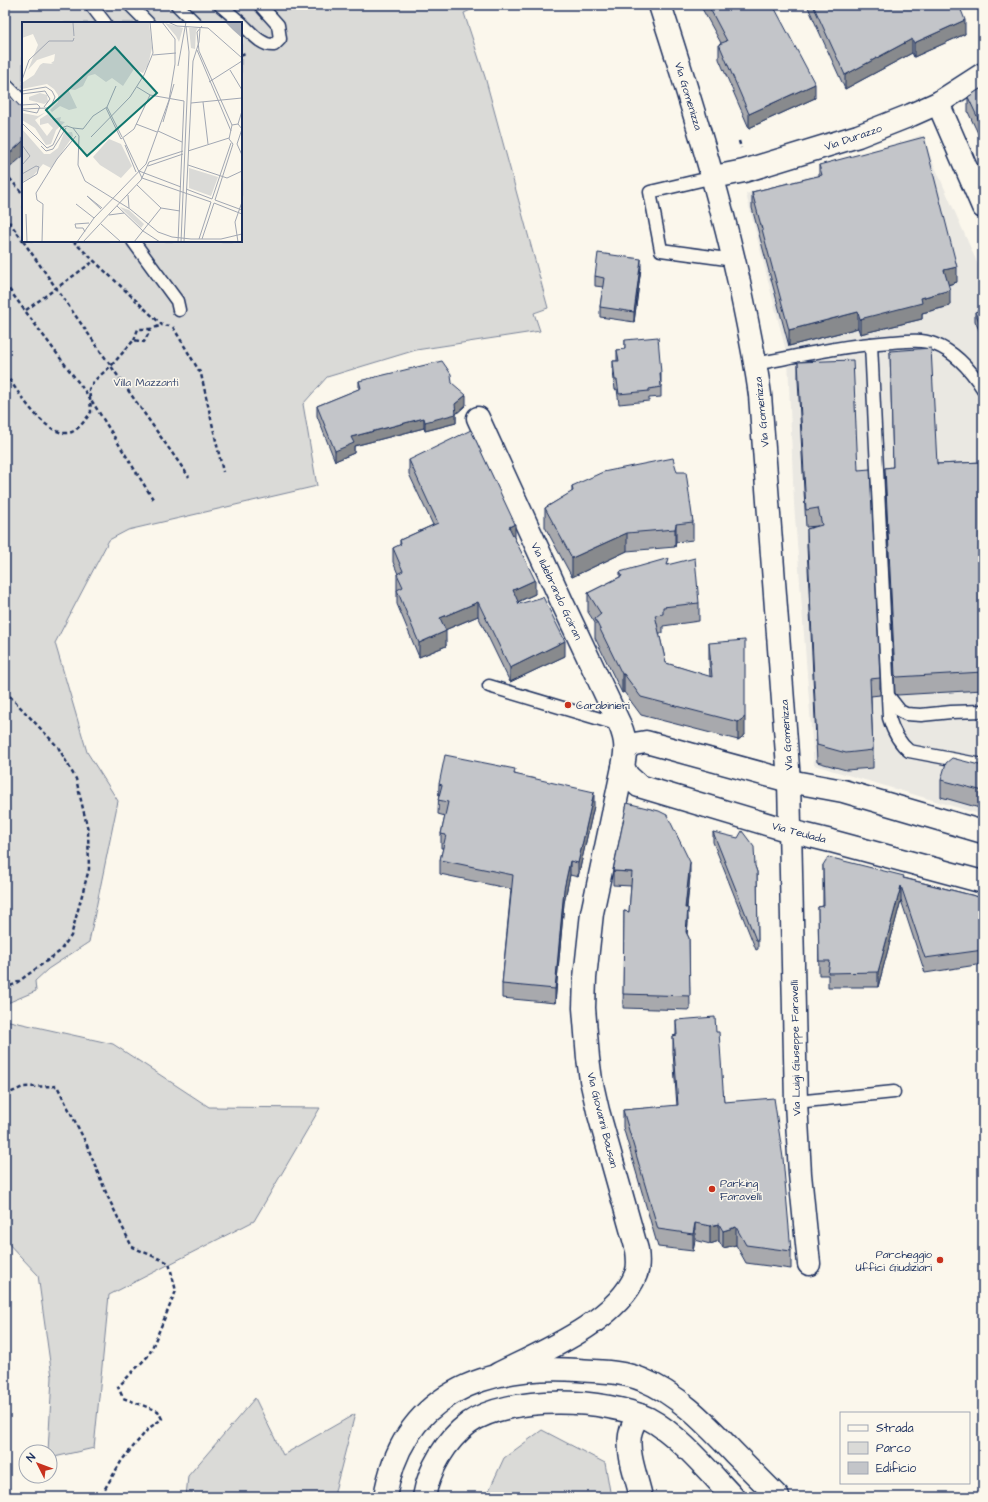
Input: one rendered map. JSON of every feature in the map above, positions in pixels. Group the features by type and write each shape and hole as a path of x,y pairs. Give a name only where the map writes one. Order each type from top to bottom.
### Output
{"street":[{"name":"Via Gomenizza","path":"660,5 714,177 734,260 756,364 764,429 789,781 790,831"},
{"name":"Via Durazzo","path":"714,177 744,171 834,144 884,126 938,103 983,74"},
{"path":"938,103 983,207"},
{"name":"Via Ildebrando Goiran","path":"478,418 625,736 625,758"},
{"path":"625,758 634,744 646,742 789,781 843,791 983,832"},
{"name":"Via Teulada","path":"625,758 628,776 640,786 790,831 831,840 983,882"},
{"name":"Via Giovanni Bausan","path":"495,1375 567,1338 601,1316 627,1291 636,1274 638,1266 637,1250 598,1111 591,1080 584,1008 585,978 592,912 625,758"},
{"name":"Via Luigi Giuseppe Faravelli","path":"790,831 796,1102 800,1174 809,1264"},
{"path":"385,1497 387,1485 396,1457 408,1433 423,1415 433,1406 458,1390 495,1375 531,1370 555,1369 615,1373 643,1380 669,1394 717,1435 778,1497"},
{"path":"424,1497 432,1471 446,1446 469,1424 492,1412 530,1405 580,1403 613,1407 650,1420 676,1440 734,1497"},
{"path":"639,1415 632,1427 630,1442 631,1456 641,1497"}],"lane":[{"path":"91,5 104,22"},
{"path":"130,5 147,22"},
{"path":"177,5 194,22"},
{"path":"220,5 240,22"},
{"path":"242,24 268,45 274,45 280,39 278,25 260,5"},
{"path":"5,84 22,101"},
{"path":"714,177 650,192 661,250 734,260"},
{"path":"134,242 177,301 179,310"},
{"path":"756,364 871,344 919,341 934,344 956,356 970,371 983,389"},
{"path":"871,344 889,718 893,730 902,746 909,751 983,765"},
{"path":"489,686 620,725"},
{"path":"889,697 900,711 906,714 921,715 983,711"},
{"path":"796,1102 894,1092"}],"path":[{"path":"5,173 22,193"},
{"path":"5,216 22,240"},
{"path":"24,242 189,477"},
{"path":"74,242 162,325"},
{"path":"26,310 94,261"},
{"path":"5,284 26,310 90,398 153,499"},
{"path":"5,373 32,411 50,428 58,432 71,432 83,423 91,412 89,389 95,380 111,366 134,340 138,329 162,325 170,326 172,324 201,374 223,472"},
{"path":"134,340 144,342 151,328"},
{"path":"5,691 58,747 76,779 88,830 89,869 71,936 59,952 15,984 5,988"},
{"path":"5,1096 23,1087 57,1086 86,1143 107,1195 132,1247 169,1263 176,1291 149,1355 118,1387 123,1398 158,1411 162,1419 148,1428 122,1460 100,1497"}],"shaded area":[{"path":"921,135 983,276 983,815 814,765 794,504 788,359 746,194 850,165"}],"green space":[{"name":"Villa Mazzanti","path":"5,5 482,5 464,13 485,77 548,308 534,313 540,331 416,350 327,377 303,404 317,486 128,530 109,540 55,643 87,752 118,801 89,942 48,969 35,981 36,991 5,1004"},
{"path":"5,1020 113,1044 209,1107 320,1108 254,1221 109,1295 94,1448 58,1456 58,1444 48,1444 52,1377 38,1275 5,1240"},
{"path":"255,1398 283,1455 355,1414 335,1491 336,1497 186,1497 188,1476"},
{"path":"542,1430 605,1463 611,1497 486,1497 504,1458"}],"building":[{"path":"708,5 773,5 815,84 749,114 719,44 727,41"},
{"path":"813,5 959,5 965,20 914,43 912,39 845,75"},
{"path":"983,87 983,129 968,97"},
{"path":"5,90 22,109 22,142 7,156 5,154"},
{"path":"924,137 957,267 944,270 950,290 921,298 922,303 860,319 858,312 789,330 752,192 822,175 819,165"},
{"path":"598,253 641,259 634,312 600,307 604,278 595,276"},
{"path":"983,309 983,331 975,312"},
{"path":"658,337 661,387 649,389 649,391 619,394 617,380 615,380 613,361 619,361 617,350 625,349 625,340"},
{"path":"931,348 937,464 983,462 983,672 897,677 895,675 885,468 893,467 890,351"},
{"path":"853,360 858,470 870,469 880,678 870,679 873,750 846,753 817,745 807,529 822,525 818,508 806,510 798,362"},
{"path":"442,361 451,374 452,383 466,395 455,404 456,414 425,422 424,418 351,437 354,443 335,451 317,406 361,388 359,381"},
{"path":"471,430 515,524 509,527 535,580 513,590 519,604 543,597 565,641 510,668 478,602 440,618 446,631 419,643 397,590 403,587 397,574 403,571 393,548 401,544 400,540 438,523 409,460"},
{"path":"673,458 677,472 686,472 693,522 676,524 675,529 627,533 572,558 545,508 573,491 572,486 603,472"},
{"path":"669,558 667,565 695,558 699,603 663,607 663,614 655,615 666,663 712,677 709,643 745,640 745,717 738,722 641,697 624,674 622,674 595,619 601,614 588,593 622,576 620,572"},
{"path":"445,755 515,769 514,774 594,792 578,863 570,861 564,889 555,989 502,984 513,875 440,860 446,835 441,834 448,802 438,800 442,785 439,784"},
{"path":"952,758 983,766 983,791 941,780 946,763"},
{"path":"627,803 659,811 667,815 690,862 685,908 688,908 686,932 689,938 690,996 623,994 624,911 629,912 632,872 613,871"},
{"path":"742,831 754,847 755,866 757,872 758,940 756,940 713,832 738,838"},
{"path":"828,857 983,898 983,950 925,958 901,886 878,972 828,973 830,961 819,961 818,907 824,906 823,865"},
{"name":"Parking Faravelli","path":"715,1017 716,1032 719,1032 724,1102 774,1098 783,1158 791,1251 746,1245 736,1227 723,1231 719,1224 710,1226 695,1223 693,1234 658,1229 623,1110 678,1105 673,1036 677,1035 676,1020"}],"place":[{"name":"Carabinieri","path":"568,705"},
{"name":"Parking Faravelli","path":"712,1189"},
{"name":"Parcheggio Uffici Giudiziari","path":"940,1260"}]}
